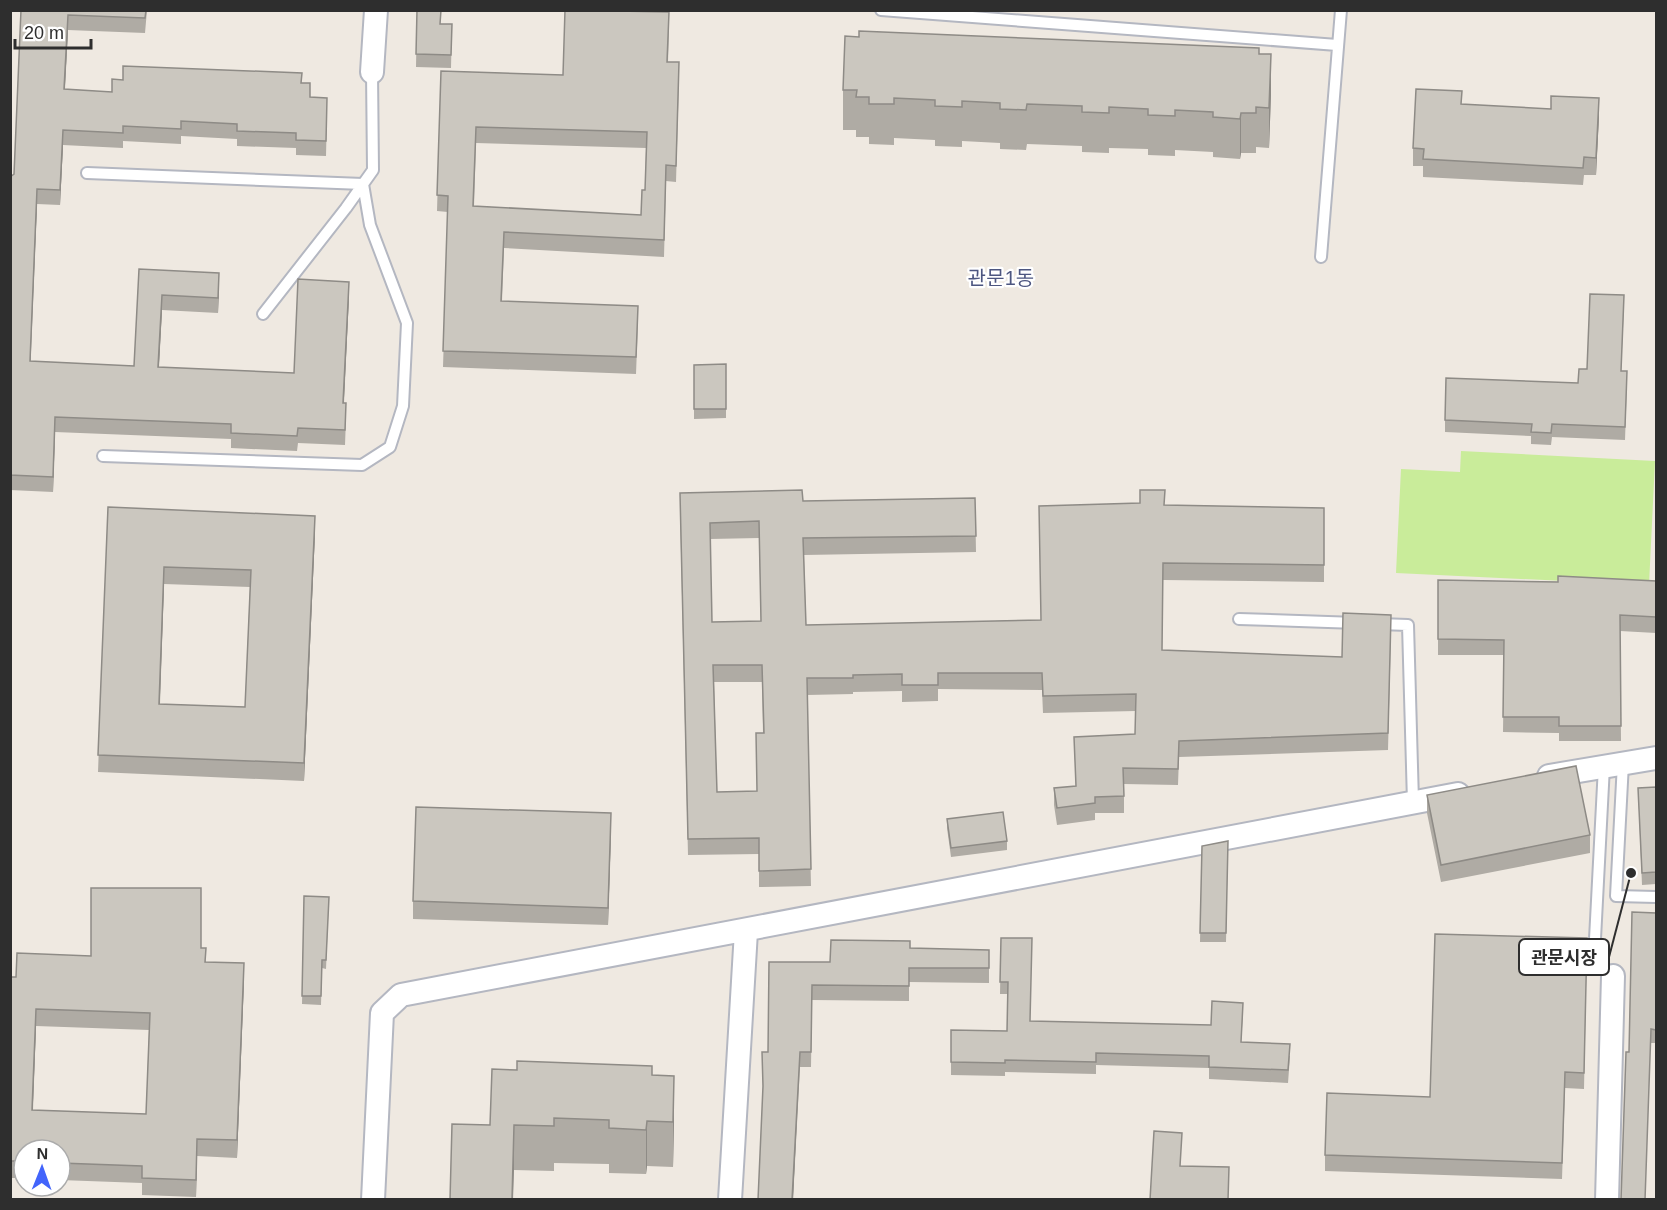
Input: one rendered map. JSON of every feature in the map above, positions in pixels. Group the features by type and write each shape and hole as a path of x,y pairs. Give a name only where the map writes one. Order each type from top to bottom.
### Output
{"street":[{"path":"372,72 375,10"},
{"path":"1525,780 1656,758"},
{"path":"373,1200 382,1013 401,995 746,931 1480,789"},
{"path":"730,1200 746,931"},
{"path":"1607,1200 1613,976"}],"lane":[{"path":"881,10 1337,45"},
{"path":"1321,257 1341,10"},
{"path":"263,314 373,170 372,72"},
{"path":"87,173 363,183"},
{"path":"103,456 362,465 390,447 403,406 407,323 370,225 363,183"},
{"path":"1239,619 1408,625 1413,802"},
{"path":"1613,764 1616,896 1656,897"},
{"path":"1613,764 1594,958 1613,976"}],"green space":[{"path":"1461,451 1655,461 1649,585 1396,573 1401,469 1460,472"}],"building":[{"path":"21,10 146,10 145,18 68,15 64,89 112,92 112,79 123,80 123,66 302,73 301,83 310,83 310,97 327,98 326,141 296,140 296,133 237,131 237,124 181,121 181,129 123,126 123,133 63,130 60,190 37,189 30,361 134,366 139,269 219,273 218,298 162,295 158,367 294,373 298,279 349,282 343,403 346,403 345,430 298,428 297,436 231,433 231,424 55,417 53,477 10,475 10,177 14,174"},
{"path":"417,10 441,10 440,24 452,24 451,55 416,54"},
{"path":"565,10 669,12 667,62 679,62 676,166 666,165 664,240 504,232 501,301 638,306 636,357 443,351 448,196 437,195 441,71 563,75","holes":["476,127 647,132 645,190 642,190 641,215 473,206"]},
{"path":"859,31 1259,48 1259,54 1271,54 1269,108 1256,107 1256,113 1241,113 1240,119 1213,117 1213,112 1175,110 1175,116 1148,115 1148,109 1109,107 1109,113 1082,112 1082,106 1027,104 1026,110 1000,109 1000,103 962,101 962,107 935,106 935,100 894,98 894,104 869,104 869,97 856,97 857,90 843,90 845,36 859,37"},
{"path":"1416,89 1462,91 1461,104 1551,109 1551,96 1599,98 1596,158 1584,157 1583,168 1423,159 1424,149 1413,148"},
{"path":"1590,294 1624,295 1621,371 1627,371 1625,427 1552,424 1551,433 1531,432 1532,424 1445,420 1446,378 1578,383 1579,369 1587,369"},
{"path":"726,364 726,409 694,409 694,365"},
{"path":"802,490 803,501 975,498 976,536 803,538 806,625 1041,620 1039,506 1140,503 1140,490 1165,490 1164,505 1324,508 1324,565 1163,563 1162,650 1342,657 1343,613 1391,615 1388,733 1179,741 1178,769 1123,768 1124,796 1095,797 1095,803 1057,808 1054,788 1076,786 1074,737 1135,734 1136,694 1043,696 1042,673 938,673 938,685 902,685 902,674 853,675 853,678 807,678 811,869 759,871 759,838 688,839 680,493","holes":["759,521 761,621 712,622 710,523","713,665 762,665 764,733 756,733 757,791 717,792"]},
{"path":"108,507 315,516 304,763 98,755","holes":["164,567 251,570 245,707 159,704"]},
{"path":"1558,576 1656,581 1656,617 1620,615 1621,726 1559,726 1559,717 1503,717 1504,640 1438,639 1438,580 1558,582"},
{"path":"1576,766 1590,835 1441,865 1427,795"},
{"path":"1656,787 1656,872 1642,873 1638,788"},
{"path":"416,807 611,813 608,908 413,901"},
{"path":"1003,812 1007,841 951,848 947,819"},
{"path":"1228,841 1226,933 1200,933 1202,846"},
{"path":"91,888 201,888 201,948 206,948 205,962 244,963 237,1140 197,1139 196,1180 142,1178 142,1166 72,1163 72,1138 12,1138 12,1161 10,1161 10,977 16,977 17,953 91,956","holes":["36,1009 150,1013 146,1114 32,1110"]},
{"path":"304,896 329,897 326,960 322,960 321,996 302,996"},
{"path":"1632,912 1656,913 1656,1030 1651,1029 1645,1200 1621,1200 1626,1052 1629,1052"},
{"path":"1435,934 1587,938 1584,1073 1565,1072 1562,1163 1325,1155 1327,1093 1430,1097"},
{"path":"1001,938 1032,938 1030,1021 1211,1025 1212,1001 1243,1003 1241,1042 1290,1044 1288,1070 1209,1067 1209,1056 1096,1053 1096,1062 1005,1060 1005,1063 951,1062 951,1030 1007,1031 1008,982 1000,982"},
{"path":"831,940 910,941 910,948 989,950 989,968 909,968 909,986 812,985 811,1052 800,1052 792,1200 758,1200 763,1086 762,1052 768,1052 769,962 830,962"},
{"path":"517,1061 652,1066 652,1075 674,1076 673,1122 647,1121 646,1130 609,1128 609,1120 554,1118 554,1126 514,1125 512,1200 450,1200 452,1124 490,1125 492,1069 517,1070"},
{"path":"1154,1131 1182,1133 1180,1166 1229,1167 1228,1200 1150,1200"}],"place":[{"name":"관문시장","path":"1631,873"}],"district":[{"name":"관문1동","path":"1001,278"}]}
